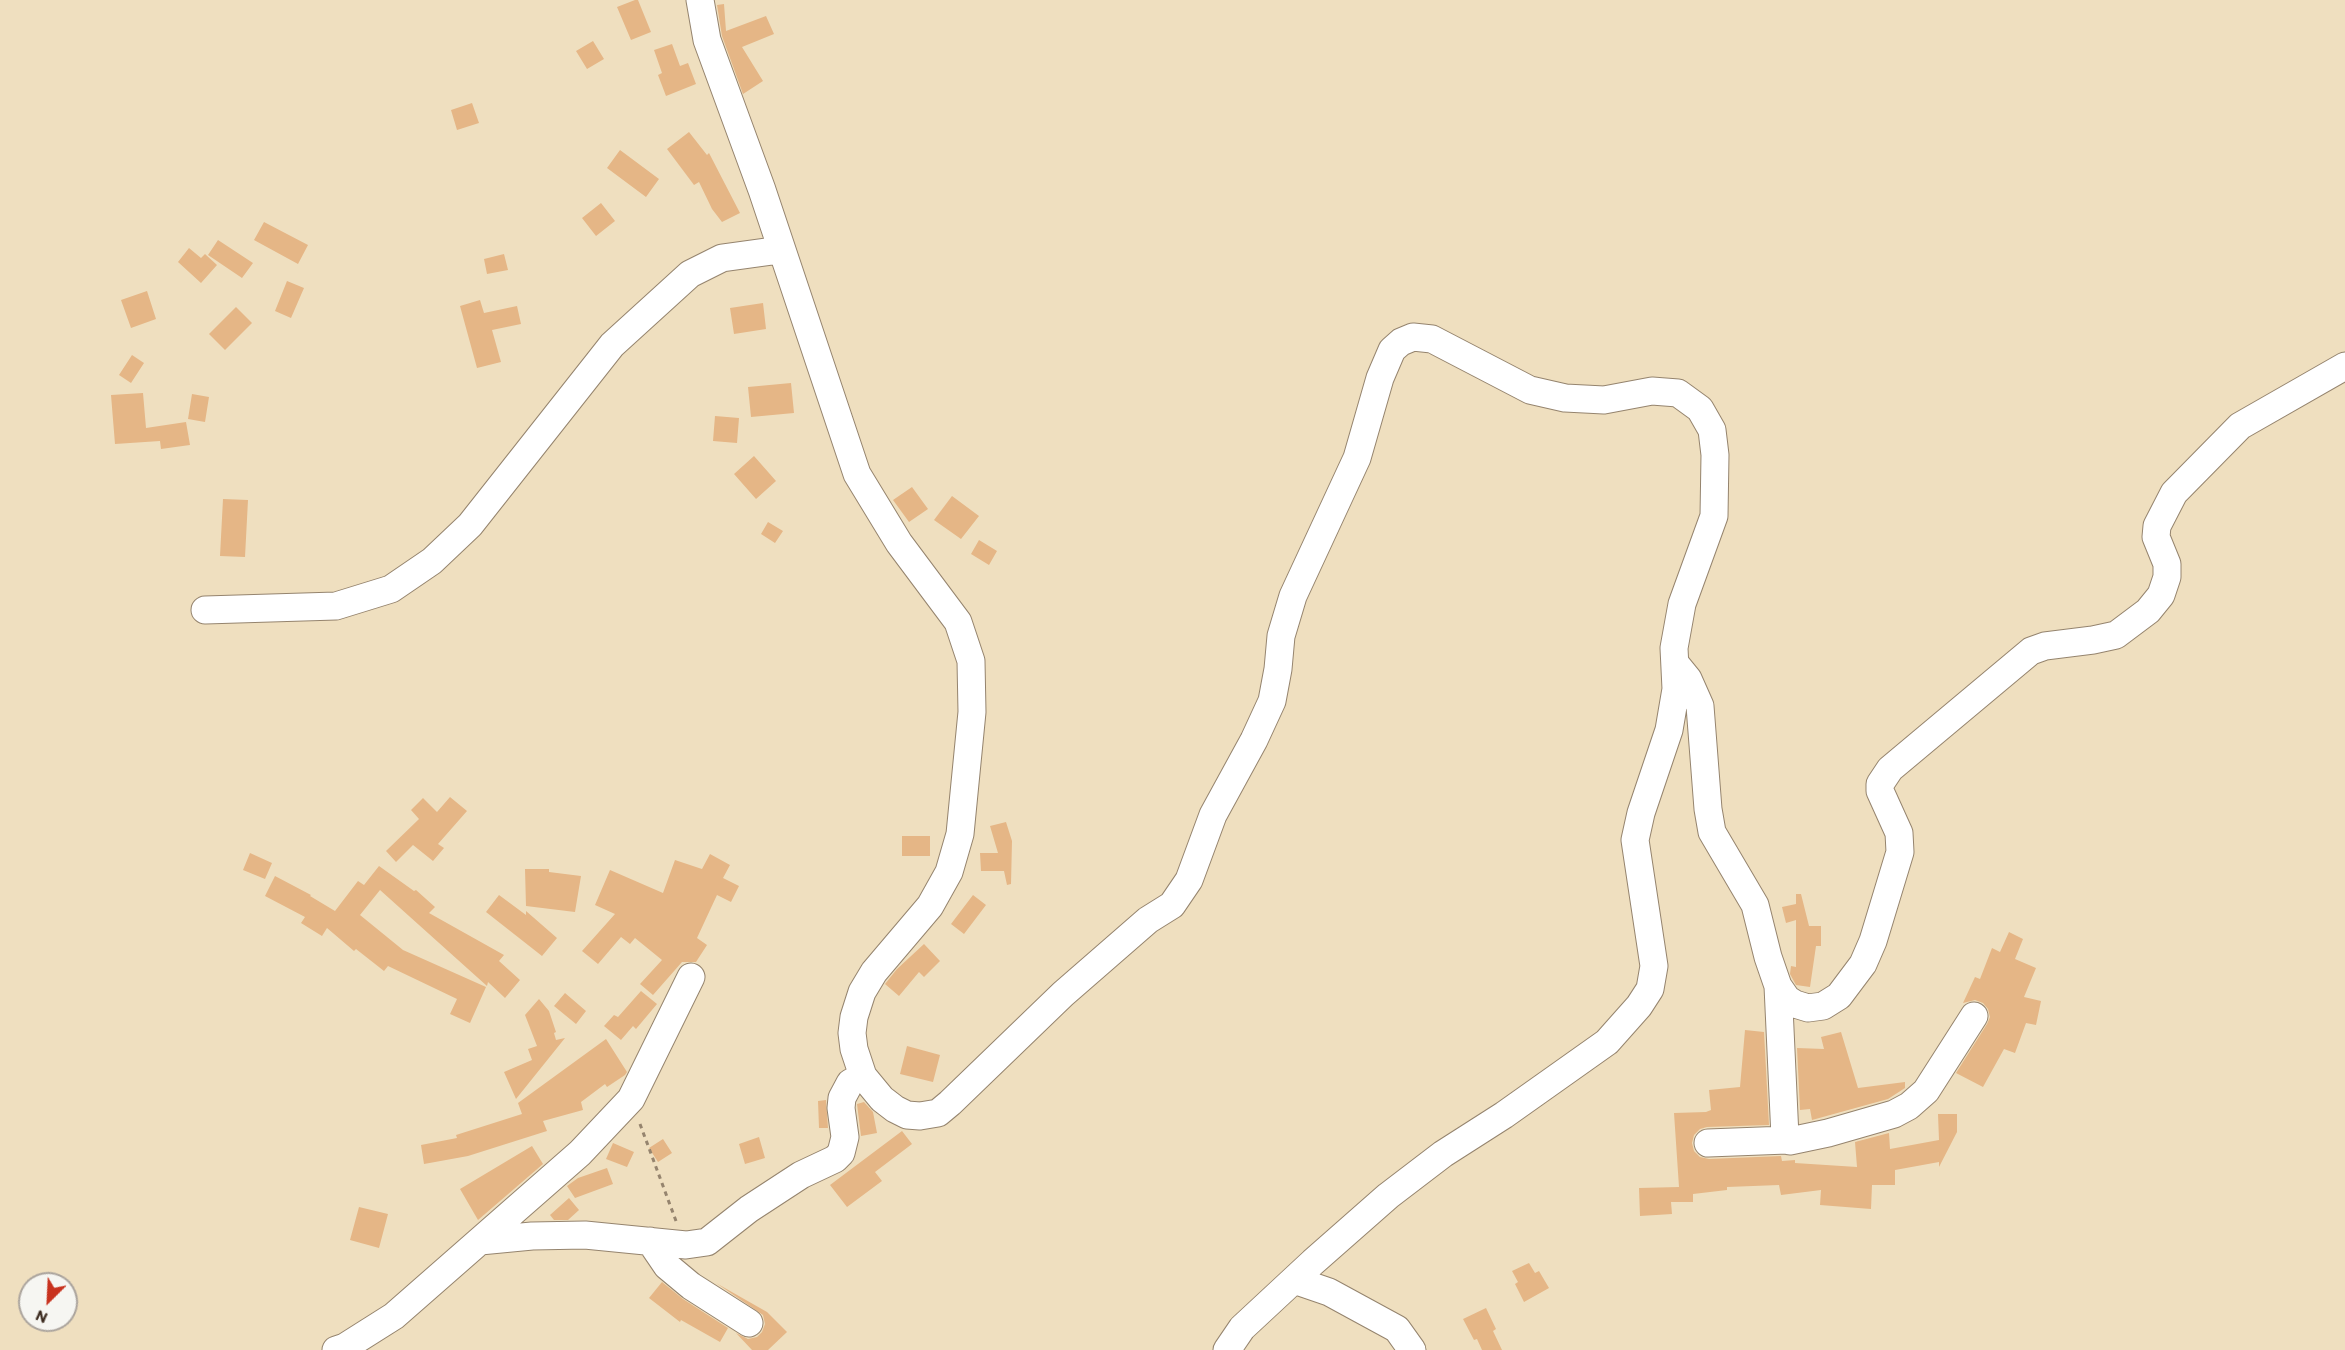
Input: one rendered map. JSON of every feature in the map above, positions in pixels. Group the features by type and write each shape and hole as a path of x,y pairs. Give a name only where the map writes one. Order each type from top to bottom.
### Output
{"street":[{"path":"700,0 707,40 762,190 780,250 857,474 899,543 958,622 971,661 972,712 960,834 949,872 930,906 874,972 862,992 854,1017 852,1033 854,1049 863,1076 882,1100 907,1115 920,1116 938,1113 1063,994 1148,920 1172,905 1189,880 1213,815 1254,740 1272,701 1281,636 1293,596 1357,458 1380,378 1392,350 1401,342 1413,337 1432,339 1530,390 1565,398 1604,400 1652,391 1678,393 1700,409 1712,430 1715,465 1714,516 1682,604 1674,648 1676,690 1669,730 1641,813 1635,840 1654,966 1650,989 1639,1006 1607,1042 1504,1115 1443,1154 1389,1196 1242,1328 1227,1350"},
{"path":"205,610 336,606 391,589 432,561 470,525 612,345 690,274 722,258 780,250"},
{"path":"1674,662 1688,679 1700,706 1708,809 1712,832 1755,905 1778,986 1787,999 1795,1004 1808,1008 1823,1006 1839,996 1863,964 1873,941 1901,843 1899,833 1880,791 1880,784 1890,769 2031,651 2045,646 2116,635 2148,611 2161,596 2167,577 2167,564 2156,537 2157,526 2174,493 2245,422 2345,366"},
{"path":"336,1350 345,1347 394,1316 580,1153 631,1099 691,977"},
{"path":"1778,986 1785,1137 1787,1140"},
{"path":"1708,1143 1787,1140 1828,1133 1894,1114 1910,1106 1926,1091 1974,1016"},
{"path":"480,1241 532,1236 585,1235 686,1245 707,1242 758,1203 801,1175 835,1159 841,1153 845,1137 842,1098 850,1083 863,1076"},
{"path":"650,1241 667,1266 691,1286 749,1323"},
{"path":"1294,1280 1329,1292 1397,1329 1412,1350"}],"path":[{"path":"631,1099 686,1245"}],"building":[{"path":"638,0 651,32 631,40 617,7"},
{"path":"724,4 726,31 766,16 774,34 742,47 763,81 743,94 722,36 717,5"},
{"path":"593,41 604,59 587,69 576,51"},
{"path":"672,44 680,66 688,63 696,84 666,96 658,75 662,73 654,50"},
{"path":"472,103 479,123 457,130 451,110"},
{"path":"689,132 707,155 709,153 740,213 722,222 712,209 699,182 694,185 667,149"},
{"path":"620,150 659,179 646,197 607,168"},
{"path":"601,203 615,221 596,236 582,218"},
{"path":"264,222 308,245 298,264 254,240"},
{"path":"218,240 253,263 242,278 208,255"},
{"path":"189,248 201,258 205,254 217,265 201,283 178,262"},
{"path":"504,254 508,270 487,274 484,259"},
{"path":"287,281 304,288 291,318 275,311"},
{"path":"147,291 156,319 131,328 121,300"},
{"path":"480,300 484,313 517,306 521,324 492,330 501,362 477,368 460,306"},
{"path":"763,303 766,329 734,334 730,308"},
{"path":"236,307 252,323 225,350 209,334"},
{"path":"132,355 144,363 131,383 119,375"},
{"path":"791,383 794,413 751,417 748,387"},
{"path":"143,393 146,428 186,422 190,445 161,449 160,441 115,444 111,395"},
{"path":"192,394 209,397 205,422 188,419"},
{"path":"715,416 739,418 737,443 713,441"},
{"path":"754,456 776,481 756,499 734,474"},
{"path":"912,487 928,509 909,522 893,500"},
{"path":"952,496 979,516 961,539 934,520"},
{"path":"223,499 248,500 245,557 220,556"},
{"path":"768,522 783,531 775,543 761,534"},
{"path":"979,540 997,551 989,565 971,554"},
{"path":"450,797 467,811 438,844 444,848 433,861 413,845 396,862 386,851 419,819 411,810 423,798 437,812"},
{"path":"1006,822 1012,841 1011,884 1007,885 1004,871 981,871 980,853 998,853 990,826"},
{"path":"902,836 930,836 930,856 902,856"},
{"path":"250,853 272,863 265,879 243,870"},
{"path":"710,854 730,865 723,878 739,886 731,902 717,895 697,938 707,945 696,962 682,962 653,995 640,984 662,960 635,938 630,944 621,937 598,964 582,951 615,914 595,905 610,870 663,893 675,860 702,869"},
{"path":"379,866 414,891 416,890 435,907 429,913 504,955 499,961 520,980 505,998 488,982 487,986 380,890 360,915 403,950 486,987 470,1023 450,1014 457,999 388,966 384,971 356,949 354,951 327,928 322,936 301,923 305,917 265,896 275,876 335,911 358,881 364,885"},
{"path":"525,869 549,869 549,872 581,876 575,912 526,906"},
{"path":"1796,894 1801,894 1809,926 1821,926 1821,946 1816,946 1810,987 1796,985 1790,974 1791,966 1796,967 1796,920 1786,923 1782,907 1796,904"},
{"path":"499,895 526,915 526,911 557,938 542,956 486,912"},
{"path":"973,895 986,905 964,934 951,924"},
{"path":"2009,932 2023,939 2015,959 2036,968 2024,997 2041,1001 2036,1025 2026,1023 2015,1053 2004,1049 1983,1087 1956,1073 1990,1017 1983,1003 1975,1000 1963,1003 1975,977 1980,979 1992,948 2000,952"},
{"path":"924,944 940,961 924,977 919,972 899,996 885,984 897,969"},
{"path":"641,991 657,1004 636,1029 633,1026 621,1040 604,1026 614,1015 618,1017"},
{"path":"565,993 586,1011 576,1024 554,1006"},
{"path":"539,999 549,1011 556,1032 554,1033 556,1040 565,1038 516,1099 504,1072 532,1060 528,1049 537,1046 525,1015"},
{"path":"1745,1030 1764,1032 1769,1125 1700,1129 1694,1135 1692,1143 1694,1151 1700,1157 1709,1159 1781,1156 1782,1161 1795,1160 1795,1163 1857,1167 1855,1142 1889,1133 1890,1149 1939,1140 1938,1114 1957,1114 1957,1132 1939,1167 1939,1162 1895,1170 1895,1185 1872,1185 1871,1209 1820,1205 1821,1190 1781,1195 1779,1185 1727,1187 1727,1190 1693,1194 1693,1202 1671,1202 1672,1214 1640,1216 1639,1188 1679,1187 1674,1113 1706,1112 1711,1110 1709,1090 1740,1087"},
{"path":"1841,1032 1858,1088 1905,1082 1905,1088 1888,1099 1812,1120 1810,1109 1800,1110 1797,1048 1824,1049 1821,1037"},
{"path":"606,1039 627,1072 607,1087 605,1084 581,1102 583,1110 543,1121 547,1131 468,1156 424,1164 421,1145 457,1138 456,1135 522,1114 518,1103"},
{"path":"907,1046 940,1055 933,1082 900,1074"},
{"path":"826,1100 828,1128 819,1128 818,1101"},
{"path":"864,1102 873,1112 877,1133 861,1136 857,1104"},
{"path":"902,1131 912,1144 875,1172 882,1181 847,1207 830,1185"},
{"path":"759,1137 765,1158 745,1164 739,1144"},
{"path":"663,1139 672,1153 658,1162 649,1148"},
{"path":"613,1143 634,1152 627,1167 606,1159"},
{"path":"532,1146 543,1164 478,1220 460,1189"},
{"path":"607,1168 613,1184 575,1198 567,1186 578,1178"},
{"path":"569,1198 579,1210 568,1220 554,1220 550,1215"},
{"path":"359,1207 388,1214 379,1248 350,1240"},
{"path":"1529,1263 1535,1273 1539,1271 1549,1288 1524,1302 1515,1284 1518,1282 1512,1271"},
{"path":"662,1282 683,1299 728,1328 720,1342 681,1320 680,1322 649,1298"},
{"path":"716,1283 767,1312 787,1332 768,1350 752,1350 736,1333 748,1339 757,1337 765,1324 763,1315"},
{"path":"1486,1308 1496,1329 1493,1331 1502,1350 1482,1350 1463,1319"}]}
